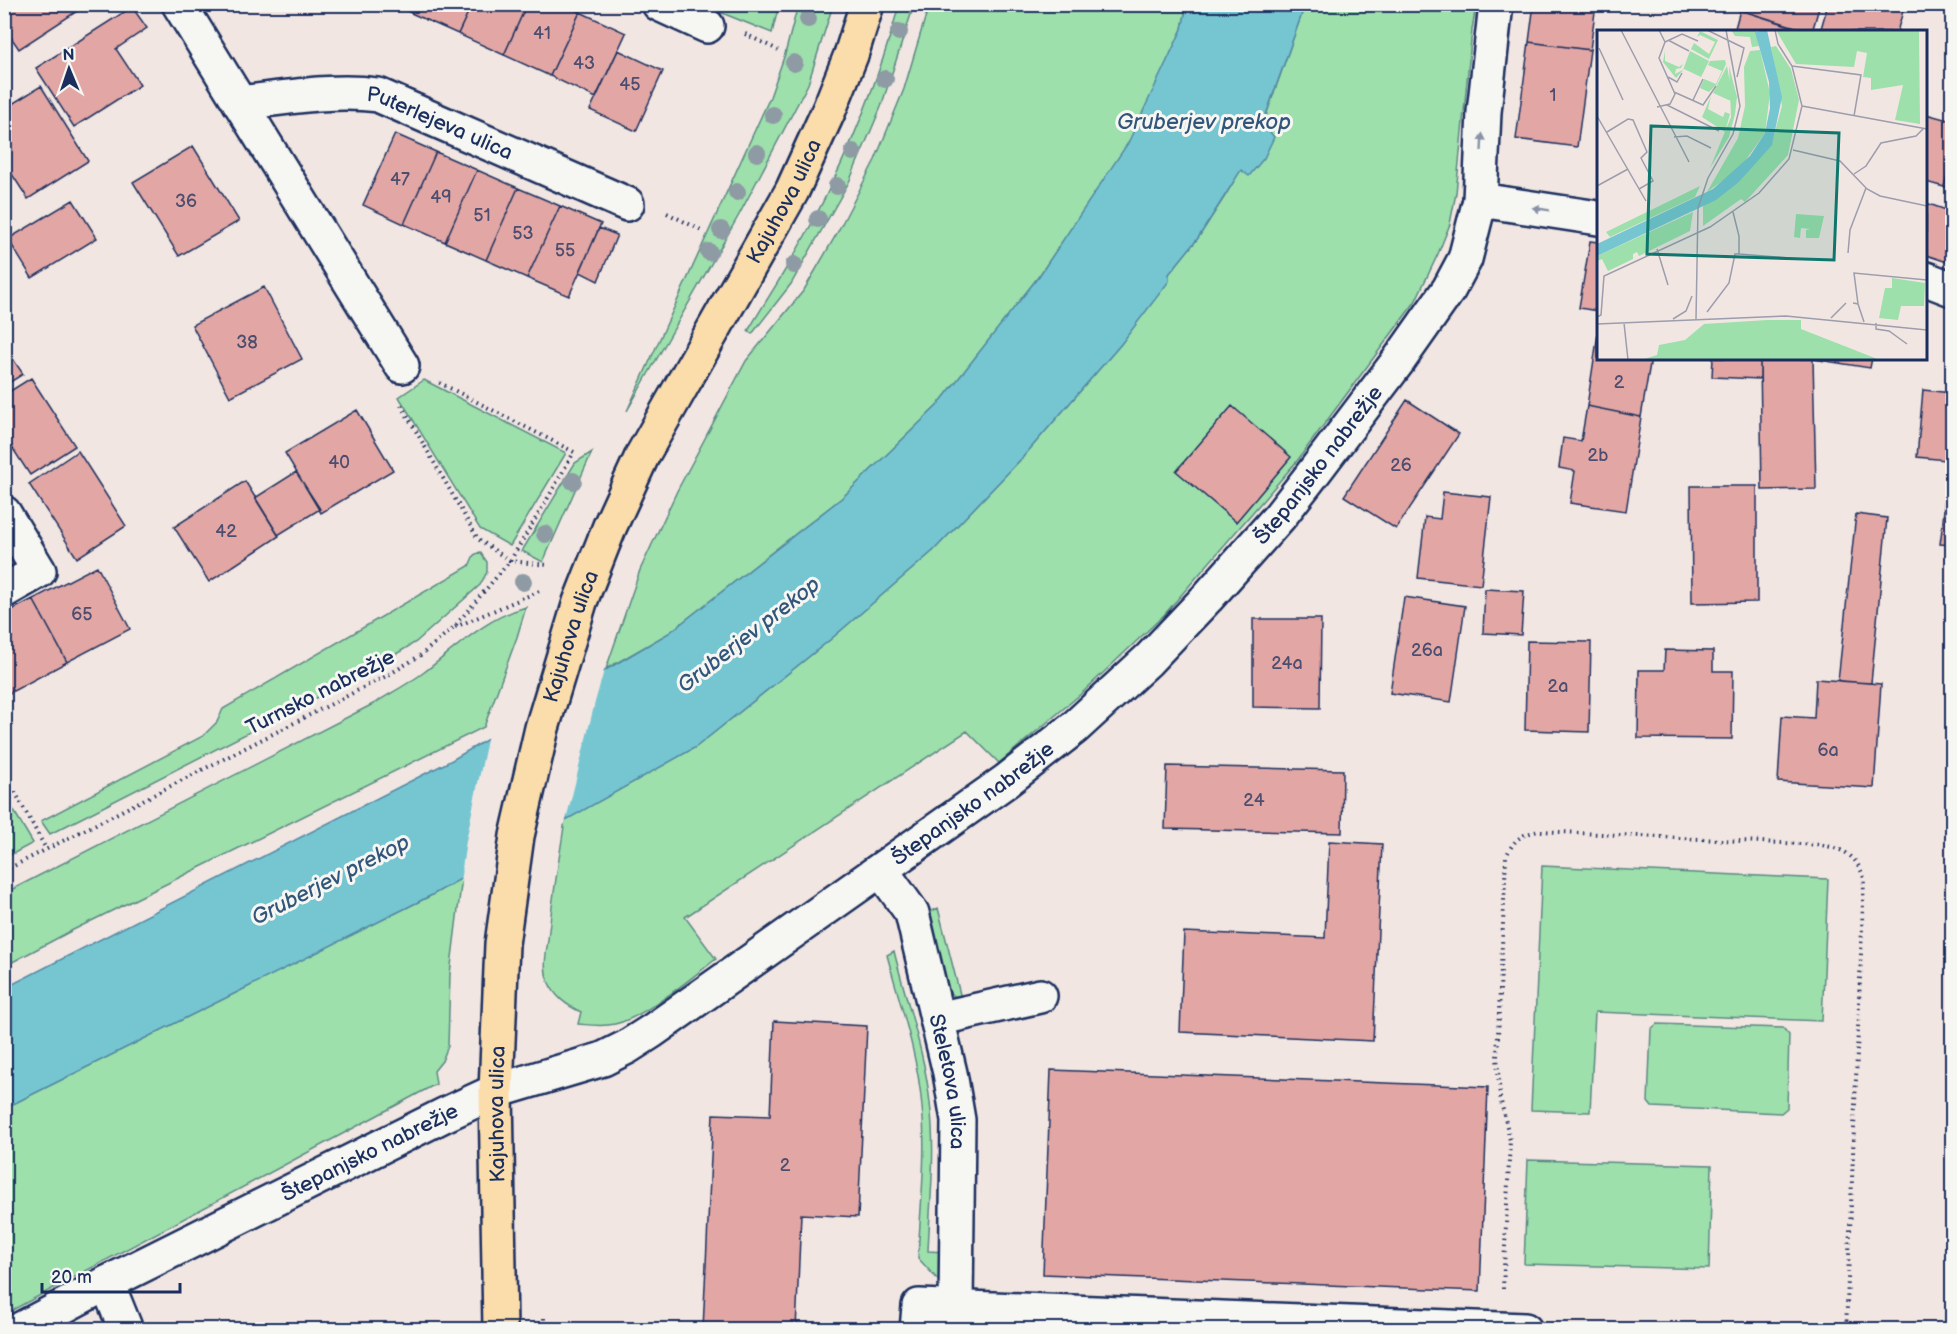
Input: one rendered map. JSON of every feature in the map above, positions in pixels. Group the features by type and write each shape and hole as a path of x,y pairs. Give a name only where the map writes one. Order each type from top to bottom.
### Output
{"main road":[{"name":"Kajuhova ulica","path":"500,1329 496,1091 502,944 517,837 539,739 580,602 610,526 643,454 792,191 829,110 851,55 867,4"}],"street":[{"path":"179,4 402,366"},
{"path":"658,4 707,27"},
{"name":"Štepanjsko nabrežje","path":"19,1329 423,1125 496,1091 603,1059 627,1047 713,989 1006,781 1074,728 1148,660 1280,516 1399,360 1449,289 1465,259 1480,200 1484,112 1496,4"},
{"name":"Puterlejeva ulica","path":"240,103 335,93 358,92 378,95 627,204"},
{"path":"1480,200 1597,218"},
{"path":"1927,279 1953,289"},
{"path":"4,513 39,571 4,591"},
{"name":"Steletova ulica","path":"881,870 912,913 950,1073 958,1120 956,1307"},
{"path":"937,1019 1040,996"},
{"path":"107,1283 126,1329"},
{"path":"917,1329 919,1306 1513,1329"}],"path":[{"path":"660,210 701,230"},
{"path":"402,366 396,397 478,539 510,561 548,565"},
{"name":"Turnsko nabrežje","path":"4,871 390,674 421,655 454,627 510,561 574,452 402,366"},
{"path":"454,627 593,569"},
{"path":"4,789 14,790 46,849"},
{"path":"1513,1329 1510,1140 1500,1097 1497,1056 1506,857 1516,840 1526,833 1540,831 1821,844 1845,852 1855,859 1861,868 1864,878 1846,1329"}],"green space":[{"path":"779,4 772,33 702,5"},
{"path":"798,5 833,5 808,84 739,215 627,411 770,97 785,54"},
{"path":"899,5 914,5 881,107 849,182 791,284 752,334 748,331 806,235 851,142 873,88"},
{"path":"929,5 1187,5 1182,29 1129,143 1039,276 937,406 843,497 669,633 606,669 640,570 677,491 746,361 804,290 875,160 904,89"},
{"path":"1305,5 1476,5 1456,193 1450,224 1415,302 1297,461 1164,615 1082,693 999,763 967,731 685,917 716,959 681,986 653,1006 627,1020 596,1026 578,1024 581,1012 554,992 546,976 545,966 565,820 696,747 831,639 933,551 1023,457 1121,344 1169,274 1198,238 1225,196 1263,124"},
{"path":"424,380 566,453 510,546 480,529 399,397"},
{"path":"592,452 543,562 522,551 575,463"},
{"path":"480,552 487,562 487,572 480,585 416,642 365,673 50,834 41,821 203,736 217,722 223,709 469,566 474,555"},
{"path":"526,607 484,727 69,932 5,966 5,893 375,703 417,677 484,626 497,618"},
{"path":"8,801 33,843 5,858 5,804"},
{"path":"1542,866 1828,879 1822,1021 1595,1012 1590,1112 1531,1110"},
{"path":"462,877 450,974 448,1046 442,1061 434,1071 436,1084 5,1314 5,1108 432,895"},
{"path":"938,908 962,1002 948,991 928,913"},
{"path":"894,951 928,1084 932,1121 932,1177 928,1251 945,1252 944,1270 938,1280 918,1258 923,1163 922,1107 913,1049 887,955"},
{"path":"1657,1024 1783,1028 1789,1035 1787,1108 1781,1113 1652,1107 1648,1102 1651,1029"},
{"path":"1528,1160 1712,1165 1709,1269 1524,1264"}],"water":[{"name":"Gruberjev prekop","path":"1187,5 1305,5 1263,123 1274,137 1264,158 1249,176 1241,170 1198,238 1169,274 1169,281 1121,344 1023,457 933,551 831,639 696,747 432,895 5,1108 5,988 452,760 669,633 843,497 937,406 1039,276 1128,143 1182,29"}],"pier":[{"path":"605,667 565,824 460,882 488,735"}],"building":[{"path":"4,4 88,4 19,49 4,27"},
{"path":"393,4 415,4 411,13"},
{"path":"415,4 472,4 458,34 411,13"},
{"path":"472,4 527,4 504,55 458,34"},
{"path":"527,4 564,4 580,12 550,76 504,55"},
{"path":"1534,4 1596,4 1590,50 1529,42"},
{"path":"1742,4 1820,4 1813,30 1805,30 1740,10"},
{"path":"1828,4 1905,4 1898,30 1821,30"},
{"path":"132,7 147,28 116,49 140,85 74,127 36,68"},
{"path":"1740,10 1803,30 1735,30"},
{"path":"580,12 626,33 596,98 550,76"},
{"path":"1529,42 1590,50 1577,147 1516,139"},
{"path":"618,50 663,71 636,131 590,110"},
{"path":"41,86 88,161 28,199 4,162 4,109"},
{"path":"1927,114 1952,121 1952,154 1944,187 1927,182"},
{"path":"395,134 436,152 404,224 363,205"},
{"path":"193,146 239,221 179,256 133,182"},
{"path":"436,152 477,170 445,242 404,224"},
{"path":"1952,154 1952,189 1944,187"},
{"path":"477,170 518,188 486,260 445,242"},
{"path":"518,188 560,206 527,278 486,260"},
{"path":"73,200 97,238 32,278 8,239"},
{"path":"1927,203 1952,212 1950,263 1927,255"},
{"path":"560,206 601,224 569,296 527,278"},
{"path":"599,228 617,235 598,281 580,272"},
{"path":"1590,241 1597,242 1597,311 1579,308"},
{"path":"264,287 302,359 230,397 192,325"},
{"path":"1597,340 1597,360 1651,360 1641,417 1587,406"},
{"path":"11,356 23,374 4,386 4,360"},
{"path":"1713,360 1760,360 1760,379 1712,377"},
{"path":"1760,360 1813,360 1816,489 1762,490"},
{"path":"1819,360 1872,360 1870,368"},
{"path":"31,378 75,446 30,475 4,435 4,395"},
{"path":"1923,390 1952,393 1946,460 1917,457"},
{"path":"1407,400 1459,434 1396,529 1344,496"},
{"path":"1232,406 1291,457 1236,522 1176,471"},
{"path":"1587,406 1641,417 1626,511 1570,503 1575,471 1559,468 1563,438 1581,441"},
{"path":"357,410 393,470 321,513 285,453"},
{"path":"78,451 126,526 77,558 29,484"},
{"path":"1948,461 1952,462 1952,522 1943,521"},
{"path":"296,472 320,509 278,535 255,498"},
{"path":"245,481 279,536 209,582 174,527"},
{"path":"1691,486 1757,486 1757,602 1692,603"},
{"path":"1443,492 1491,497 1481,585 1418,578 1425,517 1440,519"},
{"path":"1856,514 1887,518 1871,683 1838,681"},
{"path":"1943,521 1952,522 1952,545 1940,544"},
{"path":"97,566 130,629 67,662 33,599"},
{"path":"1485,589 1524,591 1521,635 1483,633"},
{"path":"1404,597 1465,606 1451,702 1390,693"},
{"path":"33,599 67,662 4,696 4,614"},
{"path":"1253,619 1321,619 1320,708 1253,707"},
{"path":"1527,641 1591,642 1589,732 1525,730"},
{"path":"1665,650 1713,651 1713,671 1733,671 1732,739 1638,738 1639,670 1664,670"},
{"path":"1816,679 1881,684 1874,788 1778,782 1782,716 1814,718"},
{"path":"1167,766 1343,770 1342,833 1165,829"},
{"path":"1329,841 1382,844 1373,1041 1180,1032 1184,932 1325,938"},
{"path":"774,1021 867,1026 858,1217 801,1214 796,1330 703,1329 713,1114 770,1116"},
{"path":"1051,1070 1488,1087 1480,1291 1043,1274"}]}
